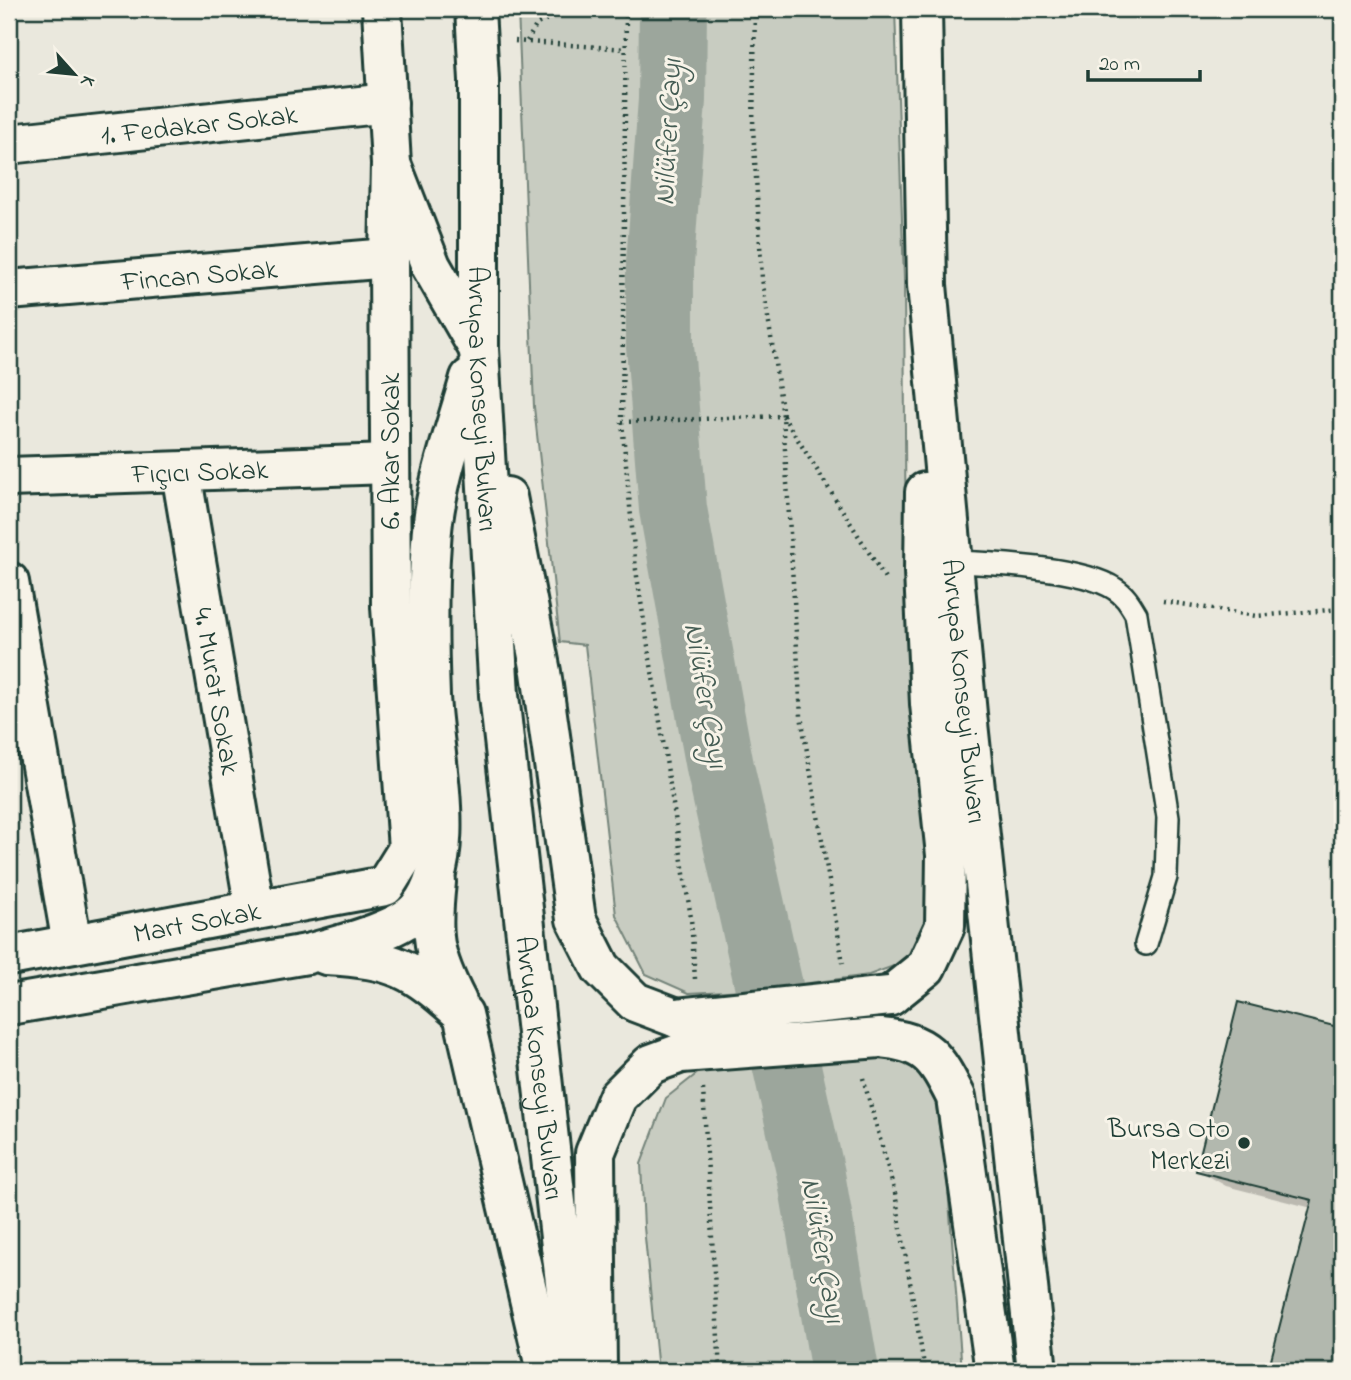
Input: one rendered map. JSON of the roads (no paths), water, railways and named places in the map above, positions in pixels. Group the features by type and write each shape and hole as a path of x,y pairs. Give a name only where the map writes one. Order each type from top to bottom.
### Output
{"main road":[{"name":"6. Akar Sokak","path":"382,9 391,164 388,258 391,607 408,849 385,886"},
{"name":"Avrupa Konseyi Bulvarı","path":"475,9 479,80 479,349 499,695 575,1371"},
{"name":"Avrupa Konseyi Bulvarı","path":"922,9 927,285 1037,1371"},
{"name":"1. Fedakar Sokak","path":"9,144 388,103"},
{"path":"391,164 431,265 479,349 541,672 576,919 601,968 687,1050 870,1052 909,1041 938,1062 956,1097 995,1371"},
{"name":"Fincan Sokak","path":"9,290 388,258"},
{"path":"597,1371 595,1153 618,1097 651,1064 687,1050 890,996 926,967 945,926 946,855 930,704 924,572 927,285"},
{"path":"479,349 437,492 431,540 427,625 432,726 442,808 431,930 438,965 463,1014 546,1371"},
{"name":"Fıçıcı Sokak","path":"9,477 389,464"},
{"name":"4. Murat Sokak","path":"181,472 254,910"},
{"path":"9,582 72,944"},
{"path":"307,954 384,930 418,910 436,877"},
{"name":"Mart Sokak","path":"9,956 385,886"},
{"path":"307,954 368,958 398,964 425,979 463,1014"},
{"name":"Mart Sokak","path":"9,1005 307,954"}],"lane":[{"path":"953,562 1017,565 1100,581 1124,595 1136,614 1168,817 1166,877 1146,944"}],"waterway":[{"name":"Nilüfer Çayı","path":"673,9 672,100 660,264 660,346 673,509 720,767 811,1175 845,1371"}],"place":[{"name":"Bursa Oto Merkezi","path":"1244,1143"}]}
